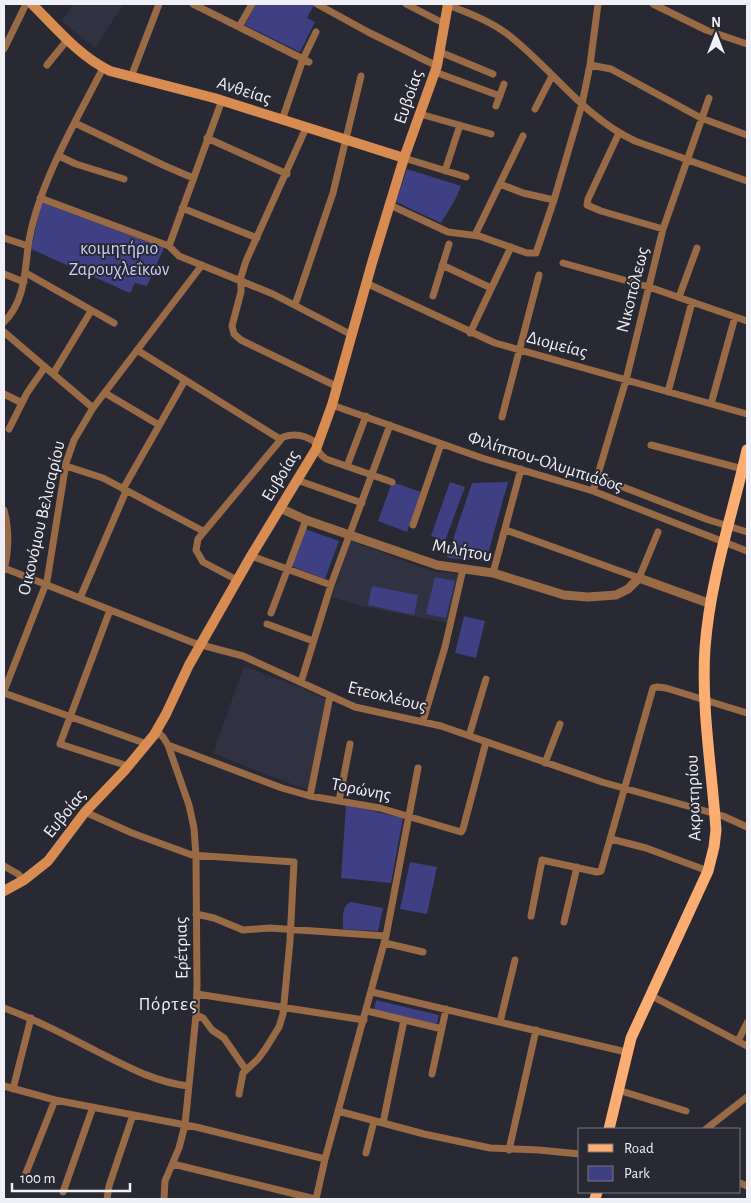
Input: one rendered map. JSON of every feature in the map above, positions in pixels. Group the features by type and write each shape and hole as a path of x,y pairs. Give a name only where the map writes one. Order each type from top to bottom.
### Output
{"main road":[{"name":"Ανθείας","path":"32,4 68,39 103,68 222,100 404,158"},
{"name":"Ευβοίας","path":"4,891 24,880 48,861 85,812 147,744 156,731 189,664 251,556 316,449 338,387 366,283 404,158 436,69 448,4"},
{"name":"Ακρωτηρίου","path":"609,1128 626,1052 650,995 708,871 714,847 715,813 706,700 705,648 723,542 747,453"}],"street":[{"path":"4,49 26,4"},
{"path":"131,77 159,4"},
{"path":"193,4 306,61"},
{"path":"239,27 252,4"},
{"path":"317,4 436,69 500,96"},
{"path":"406,4 445,24"},
{"path":"448,4 484,20 506,33 582,104 619,133 635,141 747,181"},
{"path":"653,4 706,30 747,44"},
{"path":"390,205 448,232 475,235 534,254 539,248 582,104 590,65 596,5"},
{"path":"282,120 316,32"},
{"path":"47,65 68,39"},
{"path":"440,52 493,74"},
{"path":"590,65 611,69 701,118 747,135"},
{"path":"4,322 16,304 24,282 28,246 40,198 103,68"},
{"path":"295,304 333,192 361,76"},
{"path":"535,109 552,76"},
{"path":"496,106 504,84"},
{"name":"Νικοπόλεως","path":"593,491 626,380 663,229 709,98"},
{"path":"168,246 222,100"},
{"path":"420,114 491,134"},
{"path":"75,124 193,178"},
{"path":"446,171 460,125"},
{"path":"306,128 246,261 232,326 234,334 241,340 338,387"},
{"path":"619,133 588,199 588,206 663,229"},
{"path":"475,235 522,136"},
{"path":"207,138 286,174"},
{"path":"59,156 76,164 124,179"},
{"name":"Ανθείας","path":"404,158 466,177"},
{"path":"500,184 523,193 554,200"},
{"path":"40,198 168,246 179,256 295,304 352,335"},
{"path":"182,208 257,238"},
{"path":"4,238 28,246"},
{"path":"433,296 449,244"},
{"path":"470,333 510,247"},
{"path":"679,297 697,248"},
{"path":"563,263 649,287 747,321"},
{"path":"442,265 491,288"},
{"name":"Οικονόμου Βελισαρίου","path":"4,692 46,585 66,466 74,440 93,408 202,266"},
{"path":"26,273 114,323"},
{"path":"4,274 24,282"},
{"path":"502,417 539,275"},
{"name":"Διομείας","path":"366,283 495,343 747,414"},
{"path":"668,392 692,302"},
{"path":"53,374 92,311"},
{"path":"712,404 734,317"},
{"path":"4,332 93,408"},
{"path":"137,350 280,439"},
{"path":"9,429 22,403 45,367"},
{"path":"80,598 125,490 158,425 185,380"},
{"path":"105,393 158,425"},
{"path":"4,394 22,403"},
{"name":"Φιλίππου-Ολυμπιάδος","path":"332,405 489,460 593,491 747,551"},
{"path":"347,466 366,416"},
{"path":"301,682 331,586 390,425"},
{"path":"238,580 203,562 199,558 196,546 203,531 280,439 290,435 304,436 314,442 316,449 326,459 392,482"},
{"path":"412,525 441,444"},
{"path":"651,445 743,469"},
{"path":"66,466 94,474 203,531"},
{"path":"493,573 521,469"},
{"name":"Φιλίππου-Ολυμπιάδος","path":"597,477 747,532"},
{"path":"297,480 362,503"},
{"name":"Μιλήτου","path":"280,508 350,536 437,565 493,573 559,594 581,597 621,593 633,585 639,578"},
{"path":"4,510 7,539 7,555 4,569"},
{"path":"270,613 306,520"},
{"path":"506,530 712,604"},
{"path":"639,578 658,532"},
{"path":"251,556 331,586"},
{"name":"Ετεοκλέους","path":"4,569 201,644 237,654 363,710 423,721 625,789 715,813 747,827"},
{"path":"423,721 445,647 463,569"},
{"path":"110,610 60,744 128,766"},
{"path":"267,624 313,641"},
{"path":"469,736 486,679"},
{"path":"532,916 542,860 601,872 653,688 666,688 747,712"},
{"path":"4,692 147,744"},
{"path":"310,796 330,696"},
{"path":"545,763 560,724"},
{"name":"Ερέτριας","path":"156,731 168,745 189,805 194,828 196,856 196,1016 185,1125 173,1164 164,1184 164,1199"},
{"name":"Τορώνης","path":"168,745 256,779 310,796 380,808 461,832 486,742"},
{"path":"340,801 350,744"},
{"path":"173,1164 316,1199 325,1159 386,939 418,768"},
{"path":"85,812 132,833 196,856 294,862 284,1007 280,1024 258,1059 242,1075 239,1094"},
{"path":"611,839 646,848 708,871"},
{"path":"4,866 24,880"},
{"path":"564,922 577,867"},
{"path":"196,914 238,929 270,928 386,939 423,952"},
{"path":"500,1022 514,960"},
{"path":"372,992 626,1052"},
{"path":"197,994 364,1020"},
{"path":"650,995 747,1046"},
{"path":"4,1008 31,1018 145,1076 164,1083 188,1086"},
{"path":"432,1074 446,1009"},
{"path":"367,1011 442,1029"},
{"path":"196,1016 203,1018 212,1030 224,1038 246,1070"},
{"path":"13,1089 31,1018"},
{"path":"383,1123 404,1020"},
{"path":"738,1041 747,1023"},
{"path":"509,1150 536,1030"},
{"path":"4,1086 55,1100 185,1125 325,1159"},
{"path":"618,1090 686,1112"},
{"path":"707,1128 747,1097"},
{"path":"24,1178 55,1100"},
{"path":"63,1192 93,1107"},
{"path":"338,1111 460,1142 509,1150 540,1150 578,1154"},
{"path":"107,1199 109,1186 133,1115"},
{"path":"366,1153 374,1121"}],"shaded area":[{"path":"73,4 123,4 95,48 62,21"},
{"path":"351,541 431,571 459,574 448,623 357,605 332,597"},
{"path":"246,667 297,686 327,700 308,790 213,753 243,669"}],"green space":[{"path":"256,4 314,5 307,18 315,22 300,52 245,25"},
{"path":"407,169 461,186 441,223 396,202"},
{"name":"κοιμητήριο Ζαρουχλεΐκων","path":"44,203 164,248 147,286 135,283 130,293 31,249 41,204"},
{"path":"392,482 421,492 407,532 378,521"},
{"path":"450,482 465,487 445,541 431,536"},
{"path":"508,482 486,561 448,558 472,483"},
{"path":"305,529 339,541 325,579 291,566"},
{"path":"435,577 455,581 446,618 426,614"},
{"path":"372,586 418,595 414,615 368,605"},
{"path":"464,616 485,621 476,658 455,653"},
{"path":"346,805 403,818 391,883 341,878"},
{"path":"410,862 437,867 427,914 400,909"},
{"path":"351,902 383,908 378,931 343,929 344,909"},
{"path":"376,1000 439,1015 437,1025 374,1010"}],"district":[{"name":"Πόρτες","path":"168,1004"}]}
